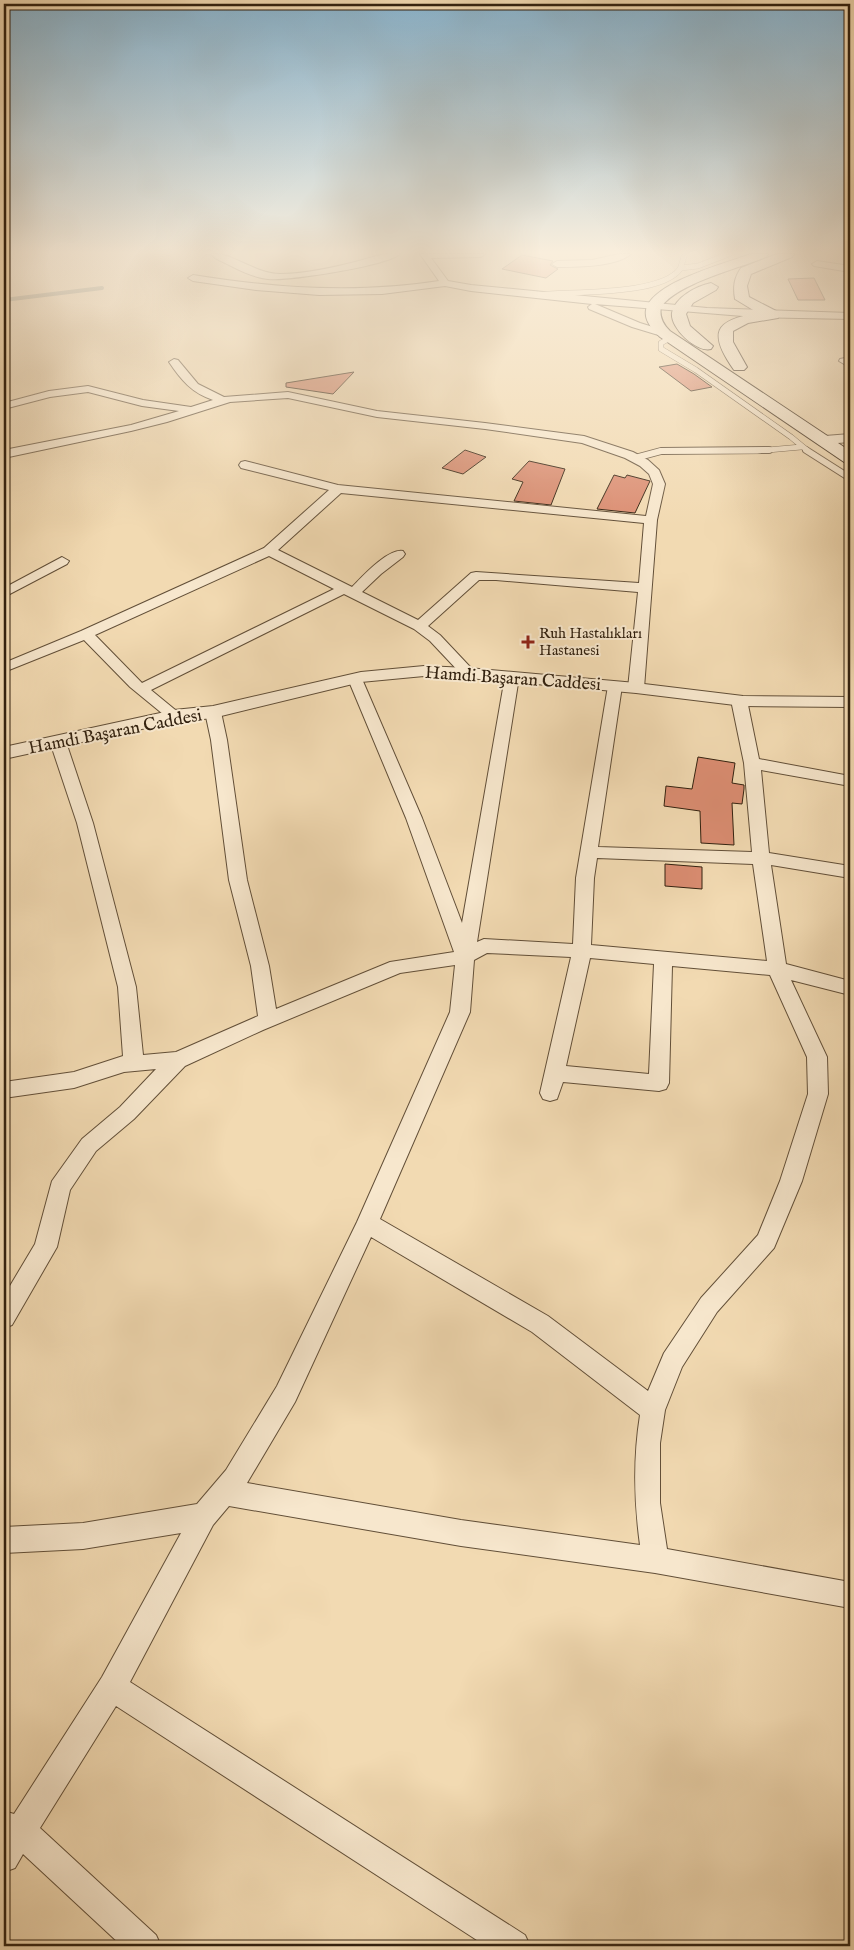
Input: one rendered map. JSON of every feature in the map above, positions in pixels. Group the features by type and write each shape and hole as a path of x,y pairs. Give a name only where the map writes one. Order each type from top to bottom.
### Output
{"main road":[{"path":"682,345 850,458"},
{"path":"707,345 849,439"},
{"path":"728,345 739,367"}],"street":[{"path":"174,362 190,385 204,394 223,400"},
{"path":"4,406 49,394 88,389 142,403 191,410"},
{"path":"4,454 131,428 163,420 223,400 288,395 377,414 485,426 584,440 635,458 655,473 660,484 651,520 636,688"},
{"path":"825,440 849,439"},
{"path":"244,465 338,490 651,520"},
{"path":"4,668 86,634 269,552 338,490"},
{"path":"269,552 350,590 419,626 435,638 468,672"},
{"path":"141,689 350,590 398,554"},
{"path":"4,592 62,561"},
{"path":"419,626 476,576 644,588"},
{"path":"86,634 141,689 174,716"},
{"name":"Hamdi Başaran Caddesi","path":"5,752 174,716 213,712 355,679 424,671 468,672 740,700 850,702"},
{"path":"4,1857 12,1828 112,1687 204,1516 234,1479 286,1394 367,1223 460,1012 465,957 512,677"},
{"path":"355,679 414,818 465,957"},
{"path":"550,1093 582,951 585,878 615,686"},
{"path":"655,1560 647,1503 648,1444 654,1410 672,1361 709,1305 766,1241 791,1181 818,1094 818,1057 777,969 761,858 752,763 740,700"},
{"path":"213,712 219,740 238,880 260,966 268,1020"},
{"path":"58,742 85,823 127,987 134,1064"},
{"path":"752,763 850,781"},
{"path":"589,852 761,858 850,872"},
{"path":"4,1090 74,1080 124,1064 178,1060 268,1020 397,967 465,957 484,946 582,951 777,969 850,988"},
{"path":"555,1073 659,1083 664,959"},
{"path":"4,1317 46,1247 60,1187 89,1145 127,1113 178,1060"},
{"path":"367,1223 540,1324 654,1410"},
{"path":"224,1492 461,1533 655,1560 850,1595"},
{"path":"4,1540 83,1536 204,1516"},
{"path":"112,1687 514,1946"},
{"path":"12,1828 145,1946"}],"lane":[{"path":"661,345 661,349 696,370 791,437 802,447 850,478"},
{"path":"635,458 661,451 757,451 802,447"}],"building":[{"path":"677,364 712,387 691,391 659,367"},
{"path":"354,372 333,394 286,387 286,383"},
{"path":"465,450 486,457 463,474 442,468"},
{"path":"529,461 565,469 551,505 514,501 523,482 512,479"},
{"path":"614,475 625,478 627,475 650,481 635,513 597,509"},
{"path":"698,757 735,763 732,783 744,785 742,804 732,803 734,845 701,843 700,811 664,806 666,786 692,789"},
{"path":"665,864 702,867 702,889 665,886"}],"place":[{"name":"Ruh Hastalıkları Hastanesi","path":"528,642"}]}
